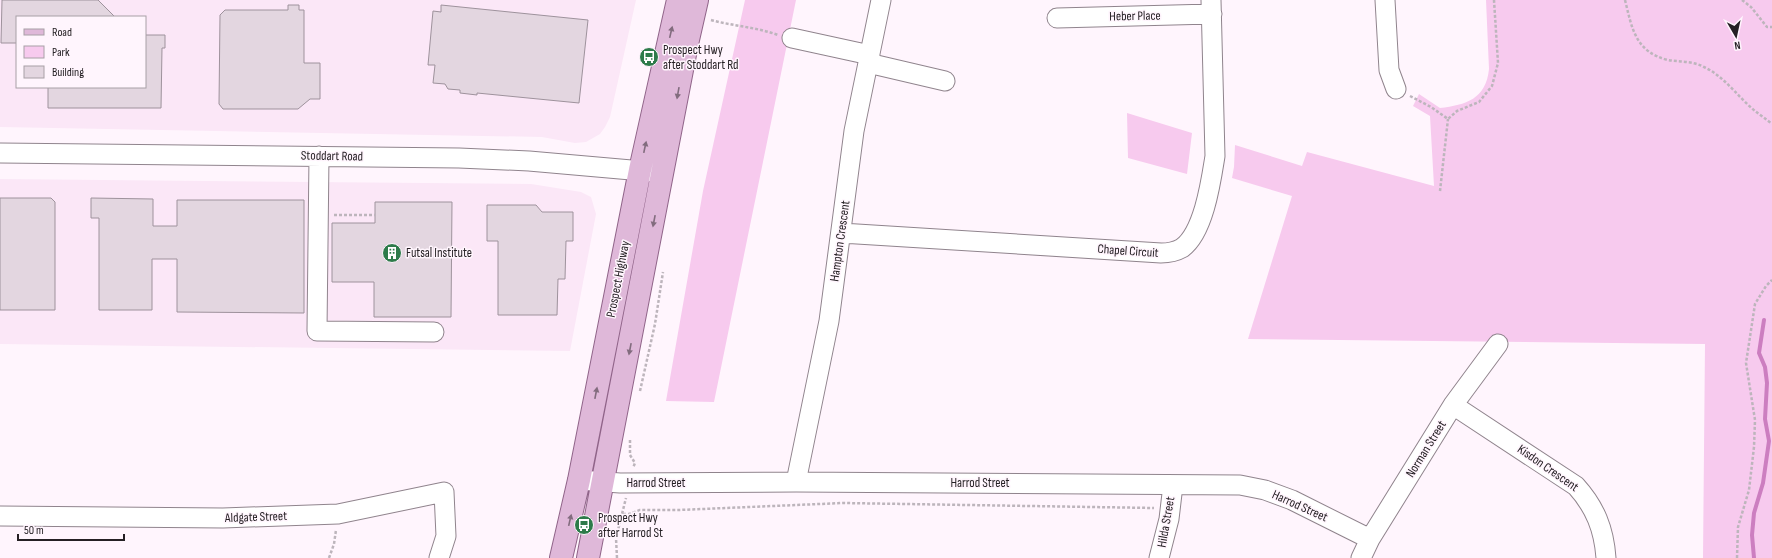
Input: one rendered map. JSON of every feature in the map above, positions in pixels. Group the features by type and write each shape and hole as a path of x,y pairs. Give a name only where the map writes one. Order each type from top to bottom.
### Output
{"main road":[{"name":"Prospect Highway","path":"561,558 579,480 640,170 678,0"},
{"name":"Prospect Highway","path":"588,558 664,173 687,44 697,0"}],"street":[{"name":"Hampton Crescent","path":"796,482 829,321 854,131 881,0"},
{"path":"1385,0 1389,70 1396,89"},
{"name":"Heber Place","path":"1057,18 1212,7"},
{"name":"Chapel Circuit","path":"841,233 1161,253 1172,253 1182,248 1189,242 1198,224 1209,191 1215,156 1212,7"},
{"path":"792,38 945,81"},
{"name":"Stoddart Road","path":"0,153 319,156 529,161 664,173"},
{"path":"319,156 317,331 434,332"},
{"name":"Norman Street","path":"1361,558 1370,539 1453,405 1498,344"},
{"name":"Kisdon Crescent","path":"1453,405 1576,486 1590,503 1601,525 1606,558"},
{"name":"Harrod Street","path":"579,480 604,482 681,483 796,482 1240,485 1265,490 1292,500 1370,539"},
{"name":"Hilda Street","path":"1160,558 1173,485"},
{"name":"Aldgate Street","path":"0,516 223,518 338,514 444,492 446,536 439,558"}],"path":[{"path":"1440,191 1448,119 1457,111 1479,102 1492,86 1498,63 1494,0"},
{"path":"1625,0 1633,35 1649,52 1667,59 1704,67 1719,76 1755,111 1772,124"},
{"path":"1742,0 1751,7 1768,27 1772,27"},
{"path":"709,19 734,26 756,28 792,38"},
{"path":"1396,89 1431,107 1448,119"},
{"path":"318,215 375,215"},
{"path":"1737,558 1738,528 1749,490 1755,420 1746,363 1755,304 1766,286 1772,280"},
{"path":"617,558 616,538 623,514 629,514 640,510 679,510 843,503 1170,508"},
{"path":"329,558 334,544 338,514"}],"shaded area":[{"path":"0,0 636,0 610,117 605,127 600,134 586,142 575,143 542,137 0,127"},
{"path":"0,179 531,184 581,192 591,197 596,214 570,351 0,344"}],"green space":[{"path":"745,0 796,0 714,402 666,401 703,191"},
{"path":"1486,0 1772,0 1772,558 1703,558 1705,344 1248,339 1292,196 1232,178 1235,145 1302,166 1307,152 1434,186 1430,116 1413,106 1419,94 1440,108 1458,105 1473,99 1484,87 1489,69"},
{"path":"1127,113 1192,133 1187,174 1128,158"}],"building":[{"path":"2,0 98,0 114,16 16,16 16,43 1,43"},
{"path":"288,5 299,5 299,10 304,10 304,63 320,63 320,99 310,99 298,109 223,109 219,104 220,15 225,10 288,10"},
{"path":"441,5 588,20 579,103 477,93 477,95 460,93 460,90 448,89 445,84 433,83 435,65 428,65 433,11 441,12"},
{"path":"146,35 165,35 165,48 162,48 161,108 48,108 48,88 146,88"},
{"path":"0,198 51,198 55,202 55,310 0,310"},
{"path":"91,198 153,199 153,226 177,226 177,200 304,200 304,313 177,312 177,259 152,259 152,310 99,310 99,218 91,218"},
{"name":"Futsal Institute","path":"375,202 452,202 451,317 374,317 374,282 332,282 332,223 375,223"},
{"path":"487,205 536,205 542,212 573,212 573,241 566,241 565,279 558,279 557,315 498,315 498,241 487,241"}],"waterway":[{"path":"1754,558 1752,535 1754,513 1763,483 1769,441 1765,419 1767,383 1765,367 1759,353 1764,320"}],"place":[{"name":"Prospect Hwy after Stoddart Rd","path":"649,57"},
{"name":"Futsal Institute","path":"392,253"},
{"name":"Prospect Hwy after Harrod St","path":"584,525"}]}
